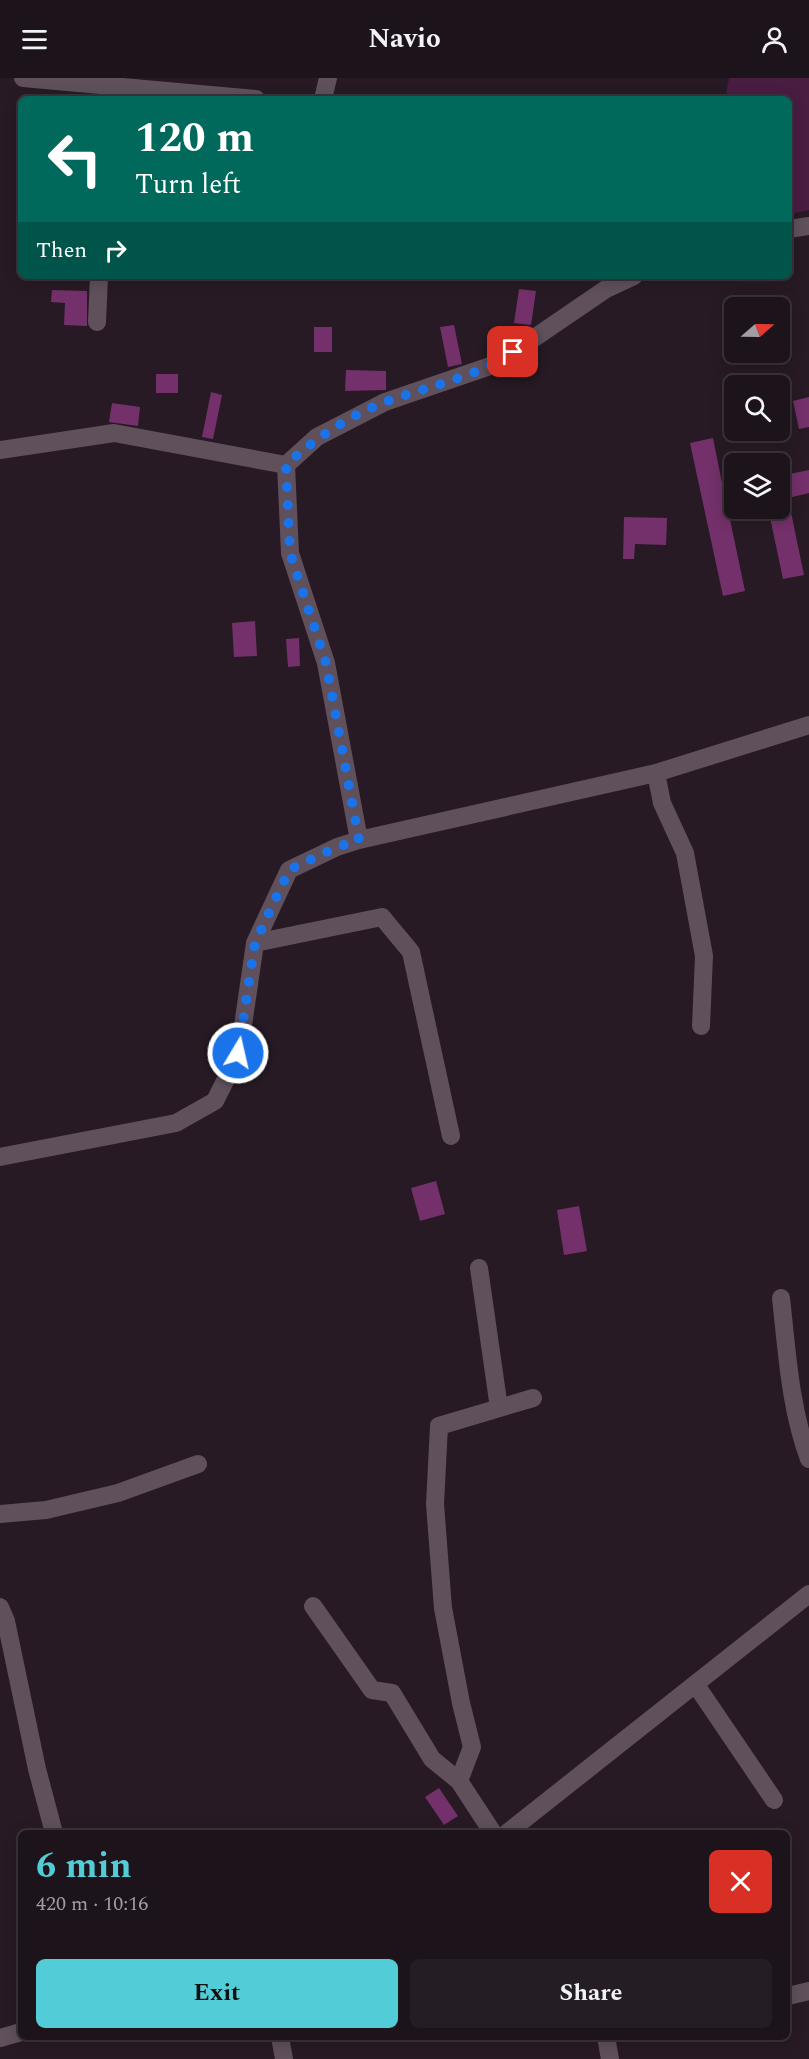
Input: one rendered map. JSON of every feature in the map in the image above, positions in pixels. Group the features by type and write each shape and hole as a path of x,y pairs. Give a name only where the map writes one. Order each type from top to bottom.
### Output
{"street":[{"path":"23,78 100,92 189,96"},
{"path":"324,96 328,78"},
{"path":"792,229 809,226"},
{"path":"97,322 99,279"},
{"path":"286,465 317,437 385,402 496,364 606,289 628,279"},
{"path":"0,450 114,433 286,465"},
{"path":"286,465 290,553 326,663 359,840"},
{"path":"0,1157 176,1124 215,1101 238,1053 255,943 289,870 337,847 359,840 656,773 809,725"},
{"path":"656,773 662,803 685,853 704,956 701,1026"},
{"path":"255,943 382,917 411,952 451,1136"},
{"path":"479,1268 499,1408"},
{"path":"781,1298 789,1375 802,1441 809,1459"},
{"path":"459,1781 472,1747 443,1608 435,1504 439,1426 533,1398"},
{"path":"0,1514 46,1509 118,1493 198,1464"},
{"path":"511,1830 809,1594"},
{"path":"313,1606 372,1690 392,1693 432,1759 459,1781 491,1830"},
{"path":"0,1607 6,1621 37,1769 53,1830"},
{"path":"696,1685 774,1800"},
{"path":"790,1996 809,1991"},
{"path":"0,2038 18,2033"},
{"path":"281,2040 284,2059"},
{"path":"607,2040 610,2059"}],"shaded area":[{"path":"729,78 809,78 809,210 792,213 792,96 726,96"}],"building":[{"path":"519,289 536,291 531,325 514,323"},
{"path":"52,290 87,291 87,326 64,325 65,303 51,302"},
{"path":"454,325 462,364 448,367 440,327"},
{"path":"314,327 332,327 332,352 314,352"},
{"path":"346,370 386,371 386,390 345,391"},
{"path":"156,374 178,374 178,393 156,393"},
{"path":"211,392 222,395 213,439 202,437"},
{"path":"809,397 809,427 799,429 793,401"},
{"path":"112,403 140,407 138,426 109,422"},
{"path":"713,438 724,488 724,519 730,519 745,591 723,596 690,443"},
{"path":"809,470 809,493 790,498 790,474"},
{"path":"790,508 804,575 783,579 770,519 790,519"},
{"path":"624,517 667,518 666,545 635,544 634,559 623,559"},
{"path":"255,621 257,656 234,657 232,623"},
{"path":"299,638 300,666 288,667 286,639"},
{"path":"436,1181 445,1214 420,1221 411,1188"},
{"path":"579,1206 587,1251 564,1255 557,1210"},
{"path":"439,1788 458,1816 444,1825 425,1797"}],"route":[{"path":"238,1053 255,943 289,870 337,847 359,840 326,663 290,553 286,465 317,437 385,402 496,364 513,352"}]}
